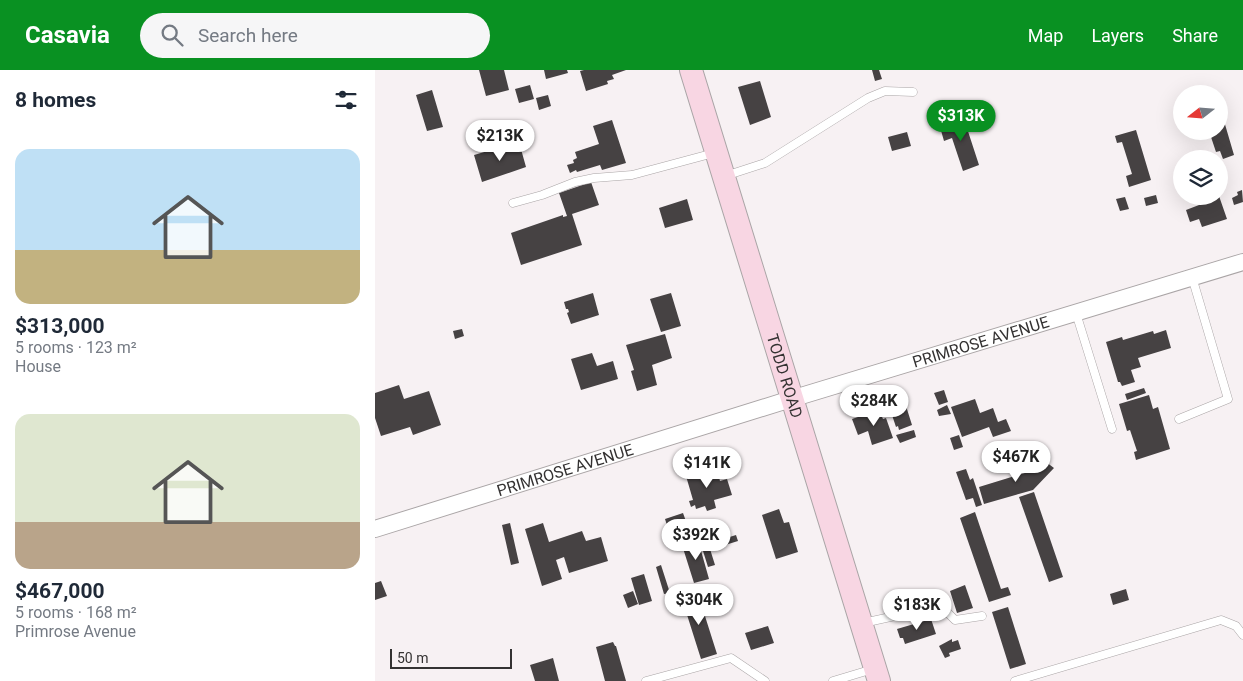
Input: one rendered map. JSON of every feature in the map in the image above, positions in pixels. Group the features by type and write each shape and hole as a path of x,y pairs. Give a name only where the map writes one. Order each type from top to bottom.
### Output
{"main road":[{"name":"TODD ROAD","path":"691,70 877,674"}],"street":[{"name":"PRIMROSE AVENUE","path":"375,528 1243,262"}],"lane":[{"path":"723,177 765,163 868,98 885,91 913,92"},
{"path":"513,203 542,195 575,182 594,178 632,175 716,152"},
{"path":"1179,419 1228,399 1192,277"},
{"path":"1076,313 1112,429"},
{"path":"861,624 927,609 946,611 955,620 982,616"},
{"path":"1015,681 1221,620 1236,626 1243,635"},
{"path":"646,681 731,658 765,681"},
{"path":"833,681 877,674"}],"building":[{"path":"479,70 504,70 509,90 486,96"},
{"path":"544,70 567,70 568,73 546,79"},
{"path":"626,70 612,75 614,79 607,81 608,84 586,91 580,71"},
{"path":"872,70 879,70 882,79 875,81"},
{"path":"760,81 771,117 750,125 738,87"},
{"path":"530,85 534,99 519,103 515,89"},
{"path":"432,90 443,127 427,131 416,95"},
{"path":"548,95 551,106 539,110 536,98"},
{"path":"963,116 979,165 963,171 952,138 944,141 940,127 949,124 948,121"},
{"path":"612,120 626,163 602,170 600,165 570,173 567,165 574,163 573,160 577,158 575,152 599,144 593,126"},
{"path":"1136,130 1151,180 1129,187 1126,176 1132,174 1122,142 1117,143 1115,136"},
{"path":"907,132 911,146 892,151 888,137"},
{"path":"1228,135 1234,155 1228,157 1228,150 1215,150 1212,140 1228,140"},
{"path":"519,142 526,167 482,182 474,155"},
{"path":"591,182 599,205 572,214 582,245 521,265 511,233 563,215 563,217 567,216 559,193"},
{"path":"1242,190 1243,202 1234,205 1232,198 1238,195 1237,192"},
{"path":"1156,195 1158,203 1146,206 1144,198"},
{"path":"1125,197 1129,209 1120,211 1116,199"},
{"path":"687,199 693,220 665,228 659,208"},
{"path":"1199,205 1222,205 1227,219 1202,227 1199,219 1190,222 1186,210"},
{"path":"593,293 599,315 571,324 567,313 569,312 564,302"},
{"path":"671,293 681,326 661,332 650,299"},
{"path":"462,329 464,336 455,339 453,331"},
{"path":"1166,330 1171,348 1138,358 1141,367 1131,370 1135,382 1122,386 1118,382 1106,342 1122,337 1123,340 1153,331 1154,334"},
{"path":"665,334 672,358 652,365 657,385 637,391 631,371 634,370 626,345"},
{"path":"592,353 597,366 613,361 618,379 581,390 571,359"},
{"path":"399,385 404,399 429,391 441,425 413,435 410,427 381,436 375,418 375,393"},
{"path":"1144,388 1146,393 1127,400 1125,394"},
{"path":"944,390 948,402 939,405 934,393"},
{"path":"1149,395 1153,409 1158,407 1170,449 1136,460 1134,452 1137,451 1130,430 1127,431 1119,404"},
{"path":"975,399 980,413 993,408 998,422 1006,419 1011,431 993,437 989,427 962,437 951,407"},
{"path":"947,405 951,414 939,416 937,410"},
{"path":"906,406 912,425 899,430 898,426 896,427 891,412"},
{"path":"879,410 883,419 886,418 893,438 872,445 868,431 858,435 852,419"},
{"path":"914,430 916,437 900,443 896,435"},
{"path":"959,435 963,447 954,450 950,438"},
{"path":"1042,459 1054,468 1033,490 984,504 979,487 1028,472 1032,464"},
{"path":"710,469 711,472 717,470 720,481 727,479 732,495 714,500 716,508 707,511 705,506 696,509 695,505 691,507 689,501 693,500 686,476"},
{"path":"966,469 970,480 973,478 982,505 976,507 973,498 966,500 956,472"},
{"path":"1034,492 1063,577 1049,582 1019,497"},
{"path":"779,509 784,523 789,522 798,552 776,559 762,515"},
{"path":"975,512 1001,589 1008,587 1011,595 989,602 960,518"},
{"path":"683,513 692,538 673,544 665,519"},
{"path":"510,523 519,563 511,565 502,525"},
{"path":"543,523 549,542 582,531 586,541 601,537 608,561 569,573 564,557 556,560 562,579 542,586 525,529"},
{"path":"736,535 738,541 722,546 720,540"},
{"path":"698,540 709,579 694,583 682,545"},
{"path":"710,549 715,565 708,567 703,551"},
{"path":"661,565 670,593 664,594 656,567"},
{"path":"644,574 652,601 639,605 631,578"},
{"path":"381,581 387,596 375,600 375,583"},
{"path":"965,585 973,608 957,613 950,591"},
{"path":"1126,589 1129,600 1113,605 1110,594"},
{"path":"633,591 638,604 628,608 623,595"},
{"path":"698,594 717,654 701,659 682,599"},
{"path":"1008,607 1026,664 1010,669 992,612"},
{"path":"931,619 936,634 905,644 903,638 900,638 897,629"},
{"path":"768,626 774,643 751,650 745,633"},
{"path":"952,639 952,642 958,640 961,649 949,653 950,656 945,658 939,646"},
{"path":"613,642 616,646 626,681 605,681 596,647"},
{"path":"553,658 559,681 535,681 530,665"}]}
